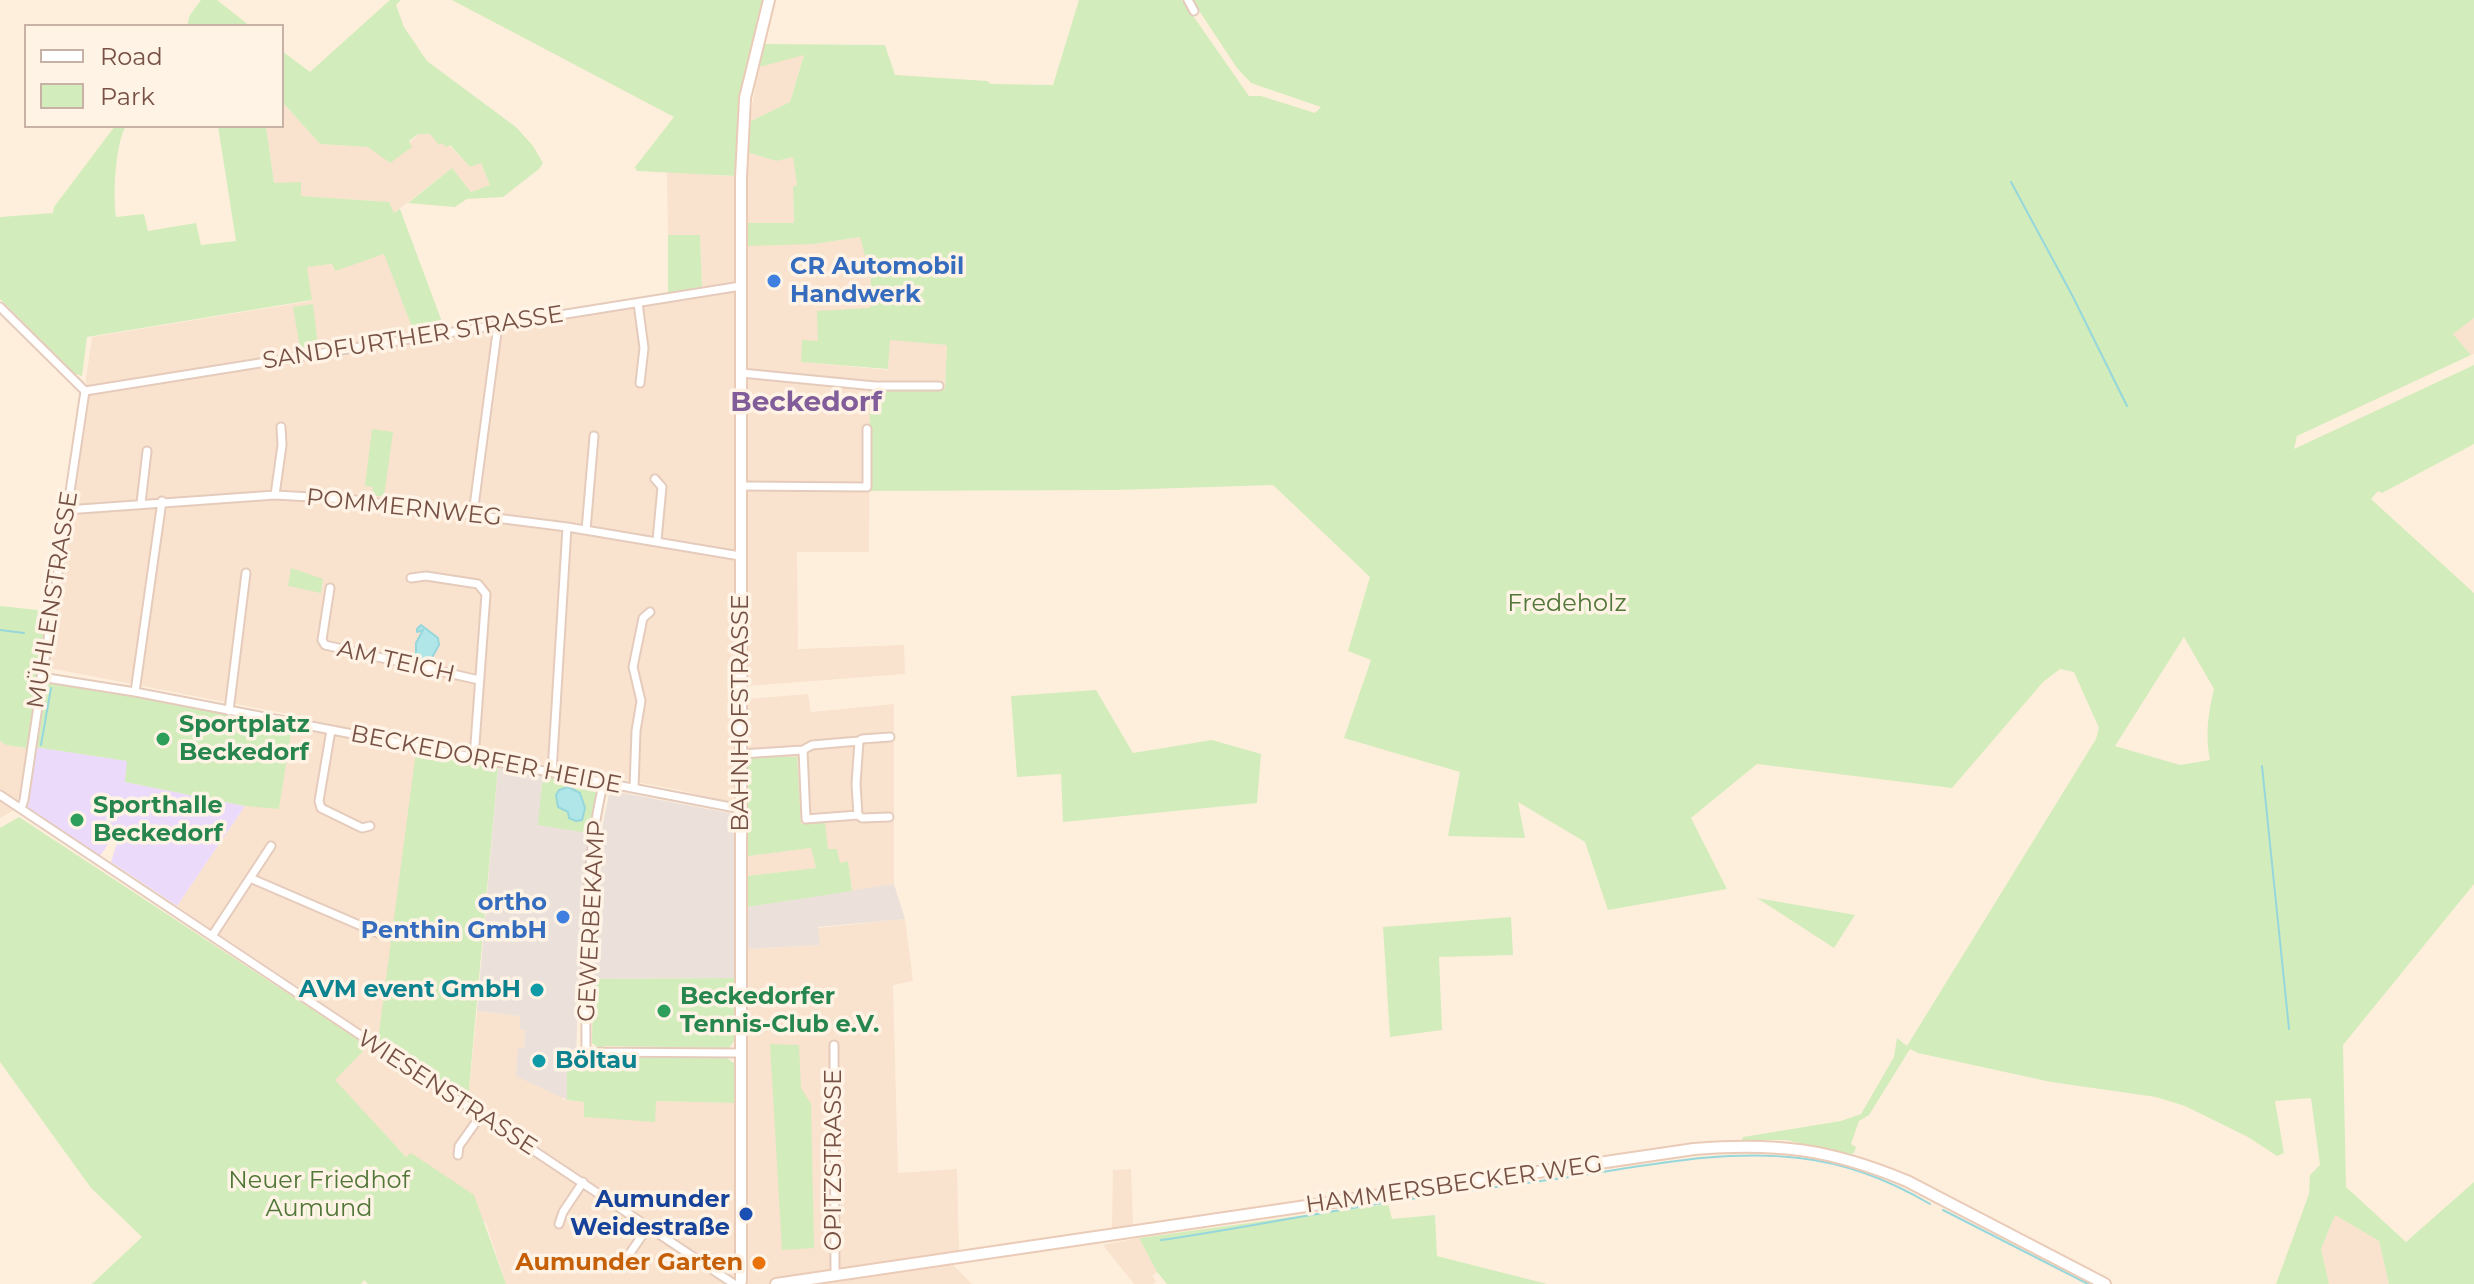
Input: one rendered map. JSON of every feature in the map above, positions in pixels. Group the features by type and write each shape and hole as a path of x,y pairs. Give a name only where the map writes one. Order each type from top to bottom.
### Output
{"street":[{"name":"BAHNHOFSTRASSE","path":"739,1283 743,117 769,0"},
{"path":"1188,0 1194,11"},
{"name":"SANDFURTHER STRASSE","path":"85,391 741,286"},
{"path":"638,303 644,348 640,383"},
{"path":"0,307 85,391"},
{"path":"473,514 498,325"},
{"path":"741,373 875,386 939,386"},
{"name":"MÜHLENSTRASSE","path":"21,809 85,391"},
{"path":"275,495 282,445 281,427"},
{"path":"741,486 867,487 867,429"},
{"path":"586,530 594,436"},
{"path":"141,503 147,451"},
{"path":"655,479 662,487 657,540"},
{"name":"POMMERNWEG","path":"66,510 275,495 346,499 657,540 740,556"},
{"path":"135,692 162,501"},
{"path":"552,772 567,527"},
{"path":"229,711 246,573"},
{"name":"AM TEICH","path":"411,578 426,576 478,584 486,594 474,758"},
{"name":"AM TEICH","path":"330,588 322,640 325,645 479,680"},
{"path":"634,788 641,701 633,667 643,618 650,612"},
{"name":"BECKEDORFER HEIDE","path":"41,677 135,692 741,809"},
{"path":"331,730 319,801 321,808 362,828 370,826"},
{"path":"741,754 803,750 812,745 890,737"},
{"path":"858,815 856,784 859,741"},
{"path":"803,750 806,819 858,815 862,818 889,817"},
{"name":"GEWERBEKAMP","path":"604,781 595,825 588,908 586,1052 740,1053"},
{"name":"WIESENSTRASSE","path":"0,795 648,1227 739,1283"},
{"path":"212,936 271,846"},
{"path":"250,878 380,934"},
{"name":"OPITZSTRASSE","path":"834,1045 835,1275"},
{"path":"458,1155 459,1146 481,1115"},
{"name":"HAMMERSBECKER WEG","path":"776,1284 1694,1149 1753,1145 1821,1152 1879,1169 2105,1284"},
{"path":"559,1224 563,1212 583,1182"},
{"path":"624,1267 648,1227"}],"shaded area":[{"path":"804,54 790,102 749,122 759,67"},
{"path":"284,105 320,144 369,147 390,163 418,134 430,134 449,145 470,167 481,163 490,185 471,192 452,168 394,213 389,202 301,196 274,183 266,128 284,128"},
{"path":"746,152 777,161 793,157 797,185 793,187 794,224 814,244 861,237 871,277 870,309 818,341 801,362 888,370 890,339 947,345 945,389 870,388 869,552 797,552 798,649 904,645 905,674 747,686 747,699 808,694 811,712 894,704 894,884 852,891 848,861 840,863 801,824 745,757 737,806 679,790 418,741 379,1041 177,906 245,806 279,808 293,715 49,668 88,393 86,379 92,337 311,301 306,267 332,264 334,270 385,254 417,340 702,294 700,236 668,235 667,172 746,177"},
{"path":"2474,318 2474,354 2471,355 2452,333"},
{"path":"0,741 27,748 20,794 14,810 0,818"},
{"path":"35,747 128,761 125,782 245,806 177,906 111,862 117,843 111,840 100,856 27,807"},
{"path":"498,767 547,775 542,784 539,825 601,834 609,794 613,791 734,814 734,978 593,979 579,972 576,1058 567,1058 567,1100 516,1076 518,1048 524,1048 525,1030 520,1029 520,1016 477,1011"},
{"path":"811,848 816,868 747,876 748,856"},
{"path":"894,884 905,919 818,927 820,945 746,949 747,907"},
{"path":"905,919 913,981 893,985 898,1173 957,1169 959,1250 953,1265 972,1284 506,1284 486,1223 406,1157 334,1080 368,1046 464,1110 468,1100 477,1011 520,1016 520,1029 525,1029 524,1048 518,1048 564,1100 584,1102 655,1122 655,1101 735,1103 736,1126 746,1128 746,949 819,945 818,928"},
{"path":"1131,1169 1133,1226 1112,1229 1113,1170"},
{"path":"2335,1215 2379,1241 2389,1284 2329,1284 2321,1249"},
{"path":"1139,1238 1157,1272 1152,1276 1156,1281 1153,1284 1134,1284 1103,1245"}],"green space":[{"path":"201,0 217,0 247,24 188,24"},
{"path":"390,0 401,0 396,5 404,27 427,61 516,127 543,163 503,197 467,199 455,207 408,203 452,168 471,192 490,185 481,163 470,167 450,145 439,145 430,134 418,134 409,141 412,147 390,163 368,147 320,144 284,105 284,52 310,72"},
{"path":"452,0 763,0 744,87 736,176 637,171 635,167 674,117"},
{"name":"Fredeholz","path":"1079,0 1182,0 1249,96 1261,96 1315,113 1321,107 1251,83 1237,68 1192,0 2474,0 2474,318 2453,334 2471,355 2297,436 2294,449 2474,365 2474,444 2382,493 2378,491 2371,499 2474,593 2474,884 2343,1045 2346,1187 2406,1242 2474,1182 2474,1284 2389,1284 2379,1241 2335,1215 2321,1249 2329,1284 2276,1284 2309,1194 2310,1175 2320,1165 2311,1098 2275,1101 2284,1153 2277,1156 2248,1137 2185,1106 2156,1097 2051,1082 1910,1049 1869,1115 1859,1121 1851,1144 1856,1147 1854,1153 1848,1155 1786,1140 1742,1140 1743,1137 1841,1121 1861,1114 1894,1057 1897,1038 1907,1046 2096,739 2099,728 2074,672 2060,669 2043,682 1952,788 1757,764 1691,818 1727,889 1608,910 1585,842 1518,802 1525,838 1448,836 1460,772 1344,738 1371,660 1348,651 1370,577 1273,485 1116,490 869,491 870,388 945,389 947,345 890,340 888,369 801,362 802,340 818,341 817,311 870,308 871,277 860,237 814,244 746,246 747,223 794,223 793,187 797,185 793,157 777,161 746,152 749,122 790,102 804,55 759,67 764,44 885,45 895,75 987,81 991,84 1053,85","holes":["2184,637 2214,689 2208,724 2210,760 2180,765 2115,746"]},
{"path":"113,128 125,128 116,170 116,217 144,214 148,231 196,223 201,245 236,241 218,128 266,128 274,183 301,182 301,196 389,202 394,213 400,209 445,330 415,335 384,254 335,271 332,264 307,267 312,300 87,337 82,376 75,374 0,299 0,217 53,213 54,207"},
{"path":"668,235 700,235 702,289 668,295"},
{"path":"313,304 318,345 300,348 293,307"},
{"path":"372,429 393,432 384,497 372,495 373,487 365,486"},
{"path":"291,568 323,579 321,593 288,586"},
{"path":"0,606 47,611 27,748 0,741"},
{"name":"Sportplatz Beckedorf","path":"54,681 292,727 279,809 245,806 125,782 127,761 35,747 44,688"},
{"path":"1096,690 1133,753 1212,740 1261,754 1257,803 1063,822 1061,774 1017,777 1011,696"},
{"path":"416,751 498,767 468,1100 378,1040"},
{"path":"745,757 797,757 801,824 825,822 828,849 837,849 840,863 848,861 852,891 747,907 747,876 816,868 811,848 748,856"},
{"path":"547,775 595,786 597,793 589,833 538,825 542,784","holes":["556,795 582,799 582,819 576,821 558,807"]},
{"name":"Neuer Friedhof Aumund","path":"19,817 368,1046 335,1080 406,1157 411,1153 474,1195 506,1284 368,1284 364,1280 361,1284 92,1284 142,1237 91,1188 0,1062 0,828"},
{"path":"1757,898 1855,915 1834,948"},
{"path":"1511,917 1513,955 1439,957 1442,1030 1390,1037 1383,927"},
{"name":"Beckedorfer Tennis-Club e.V.","path":"734,978 736,1038 729,1048 599,1048 592,1043 593,979"},
{"path":"770,1044 799,1045 801,1088 811,1104 814,1248 782,1250"},
{"path":"567,1058 727,1058 735,1064 735,1103 656,1101 655,1122 584,1117 584,1102 567,1100"},
{"path":"1388,1204 1392,1219 1435,1215 1437,1256 1547,1284 1167,1284 1139,1238"}],"water":[{"path":"421,625 438,638 439,645 430,661 416,659 416,643 423,630 417,632 417,629"},
{"path":"568,787 580,793 585,808 582,820 569,818 568,812 558,807 556,795 559,790"}],"waterway":[{"path":"2011,182 2127,406"},
{"path":"0,630 24,633"},
{"path":"41,745 51,688"},
{"path":"2262,766 2289,1029"},
{"path":"1161,1240 1407,1200 1713,1157 1770,1156 1833,1164 1884,1181 1930,1204"},
{"path":"1943,1210 2088,1284"}],"place":[{"name":"CR Automobil Handwerk","path":"774,281"},
{"name":"Sportplatz Beckedorf","path":"163,739"},
{"name":"Sporthalle Beckedorf","path":"77,820"},
{"name":"ortho Penthin GmbH","path":"563,917"},
{"name":"AVM event GmbH","path":"537,990"},
{"name":"Beckedorfer Tennis-Club e.V.","path":"664,1011"},
{"name":"Böltau","path":"539,1061"},
{"name":"Aumunder Weidestraße","path":"746,1214"},
{"name":"Aumunder Garten","path":"759,1263"}],"district":[{"name":"Beckedorf","path":"806,403"}]}
